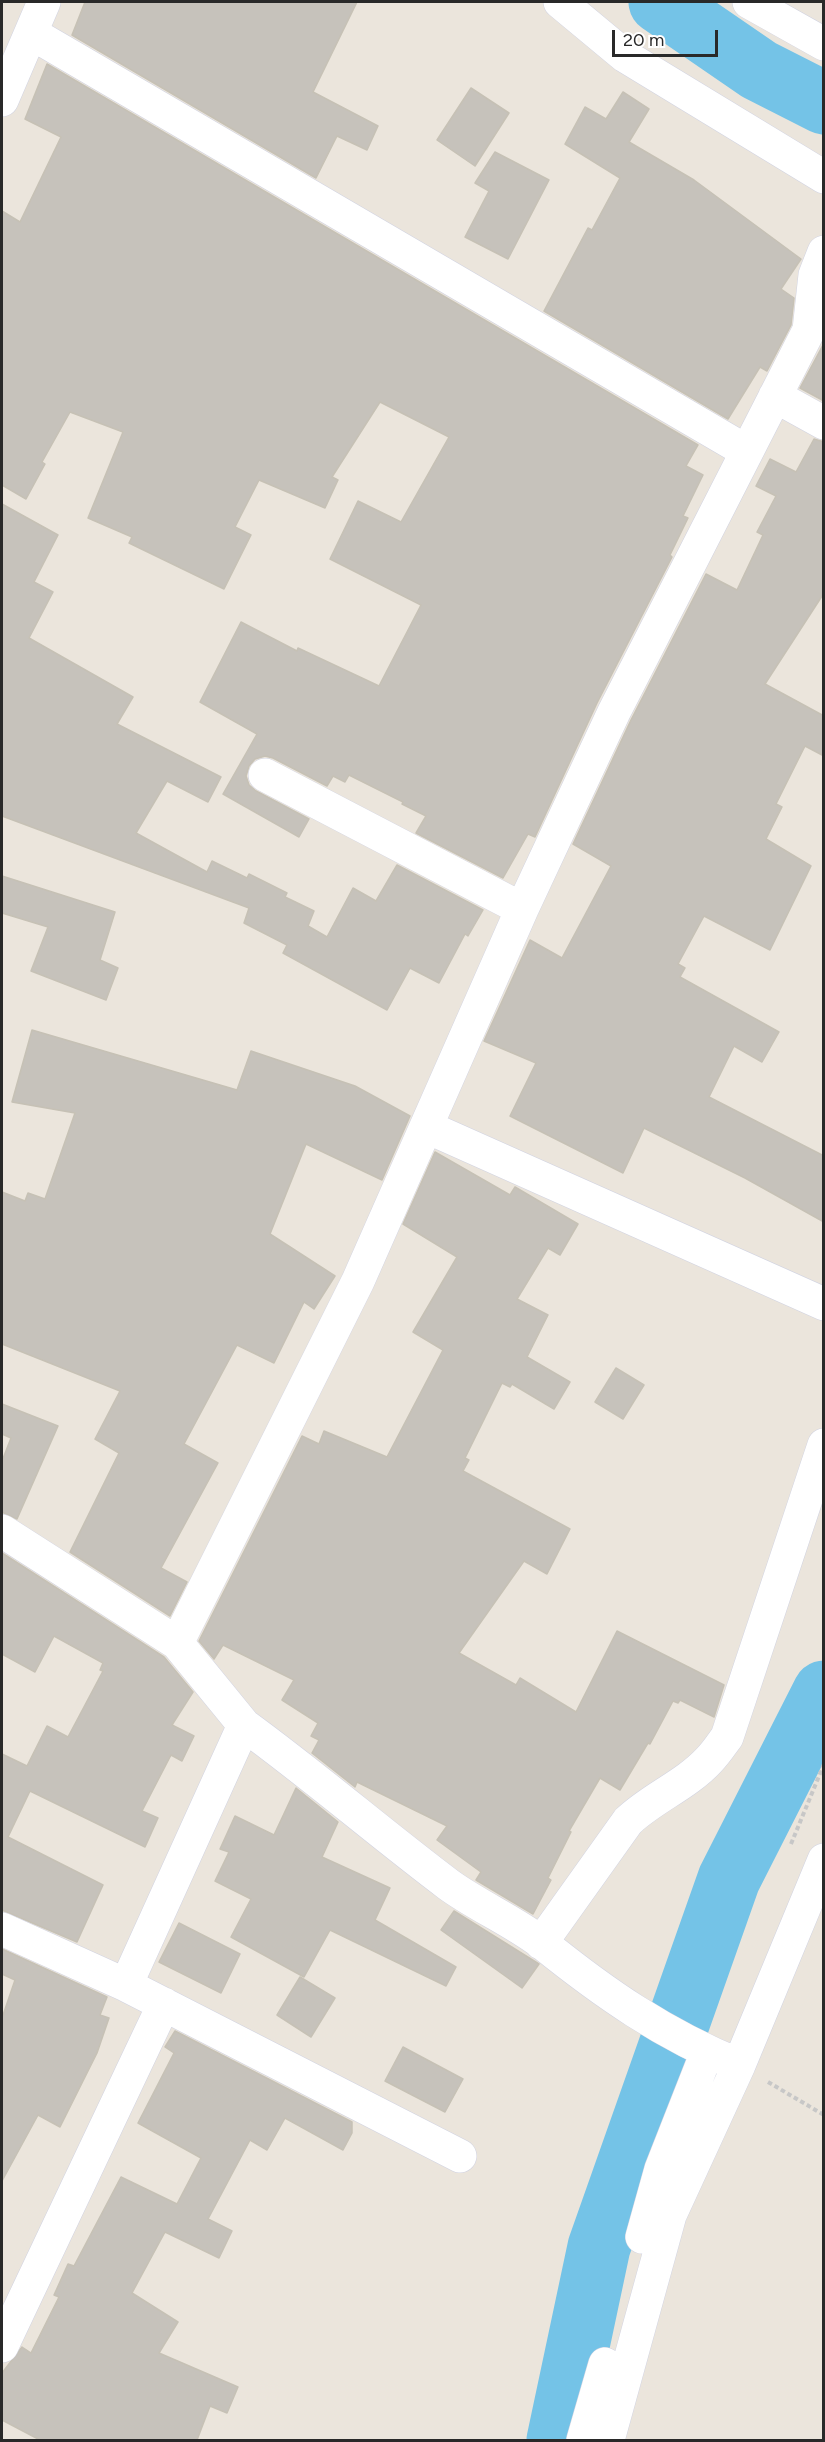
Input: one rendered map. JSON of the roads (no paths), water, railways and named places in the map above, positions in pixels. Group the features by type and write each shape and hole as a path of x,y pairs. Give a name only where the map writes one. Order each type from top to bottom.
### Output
{"street":[{"path":"2,100 44,2"},
{"path":"560,2 625,56 824,177"},
{"path":"749,2 824,44"},
{"path":"31,33 746,451"},
{"path":"177,1643 358,1281 428,1127 522,909 614,712 809,330 815,275 824,252"},
{"path":"775,396 824,423"},
{"path":"265,775 522,909"},
{"path":"428,1127 824,1304"},
{"path":"548,1950 628,1821 644,1806 662,1796 709,1761 727,1737 824,1445"},
{"path":"2,1531 177,1643 244,1725 311,1774 450,1886 548,1950 632,2011 694,2046 739,2065"},
{"path":"126,1984 244,1725"},
{"path":"608,2440 669,2215 739,2065 824,1860"},
{"path":"2,1929 126,1984 460,2156"},
{"path":"2,2346 164,2004"},
{"path":"583,2440 694,2046"}],"waterway":[{"path":"660,2 759,70 824,103"},
{"path":"558,2440 599,2247 729,1879 824,1692"}]}
